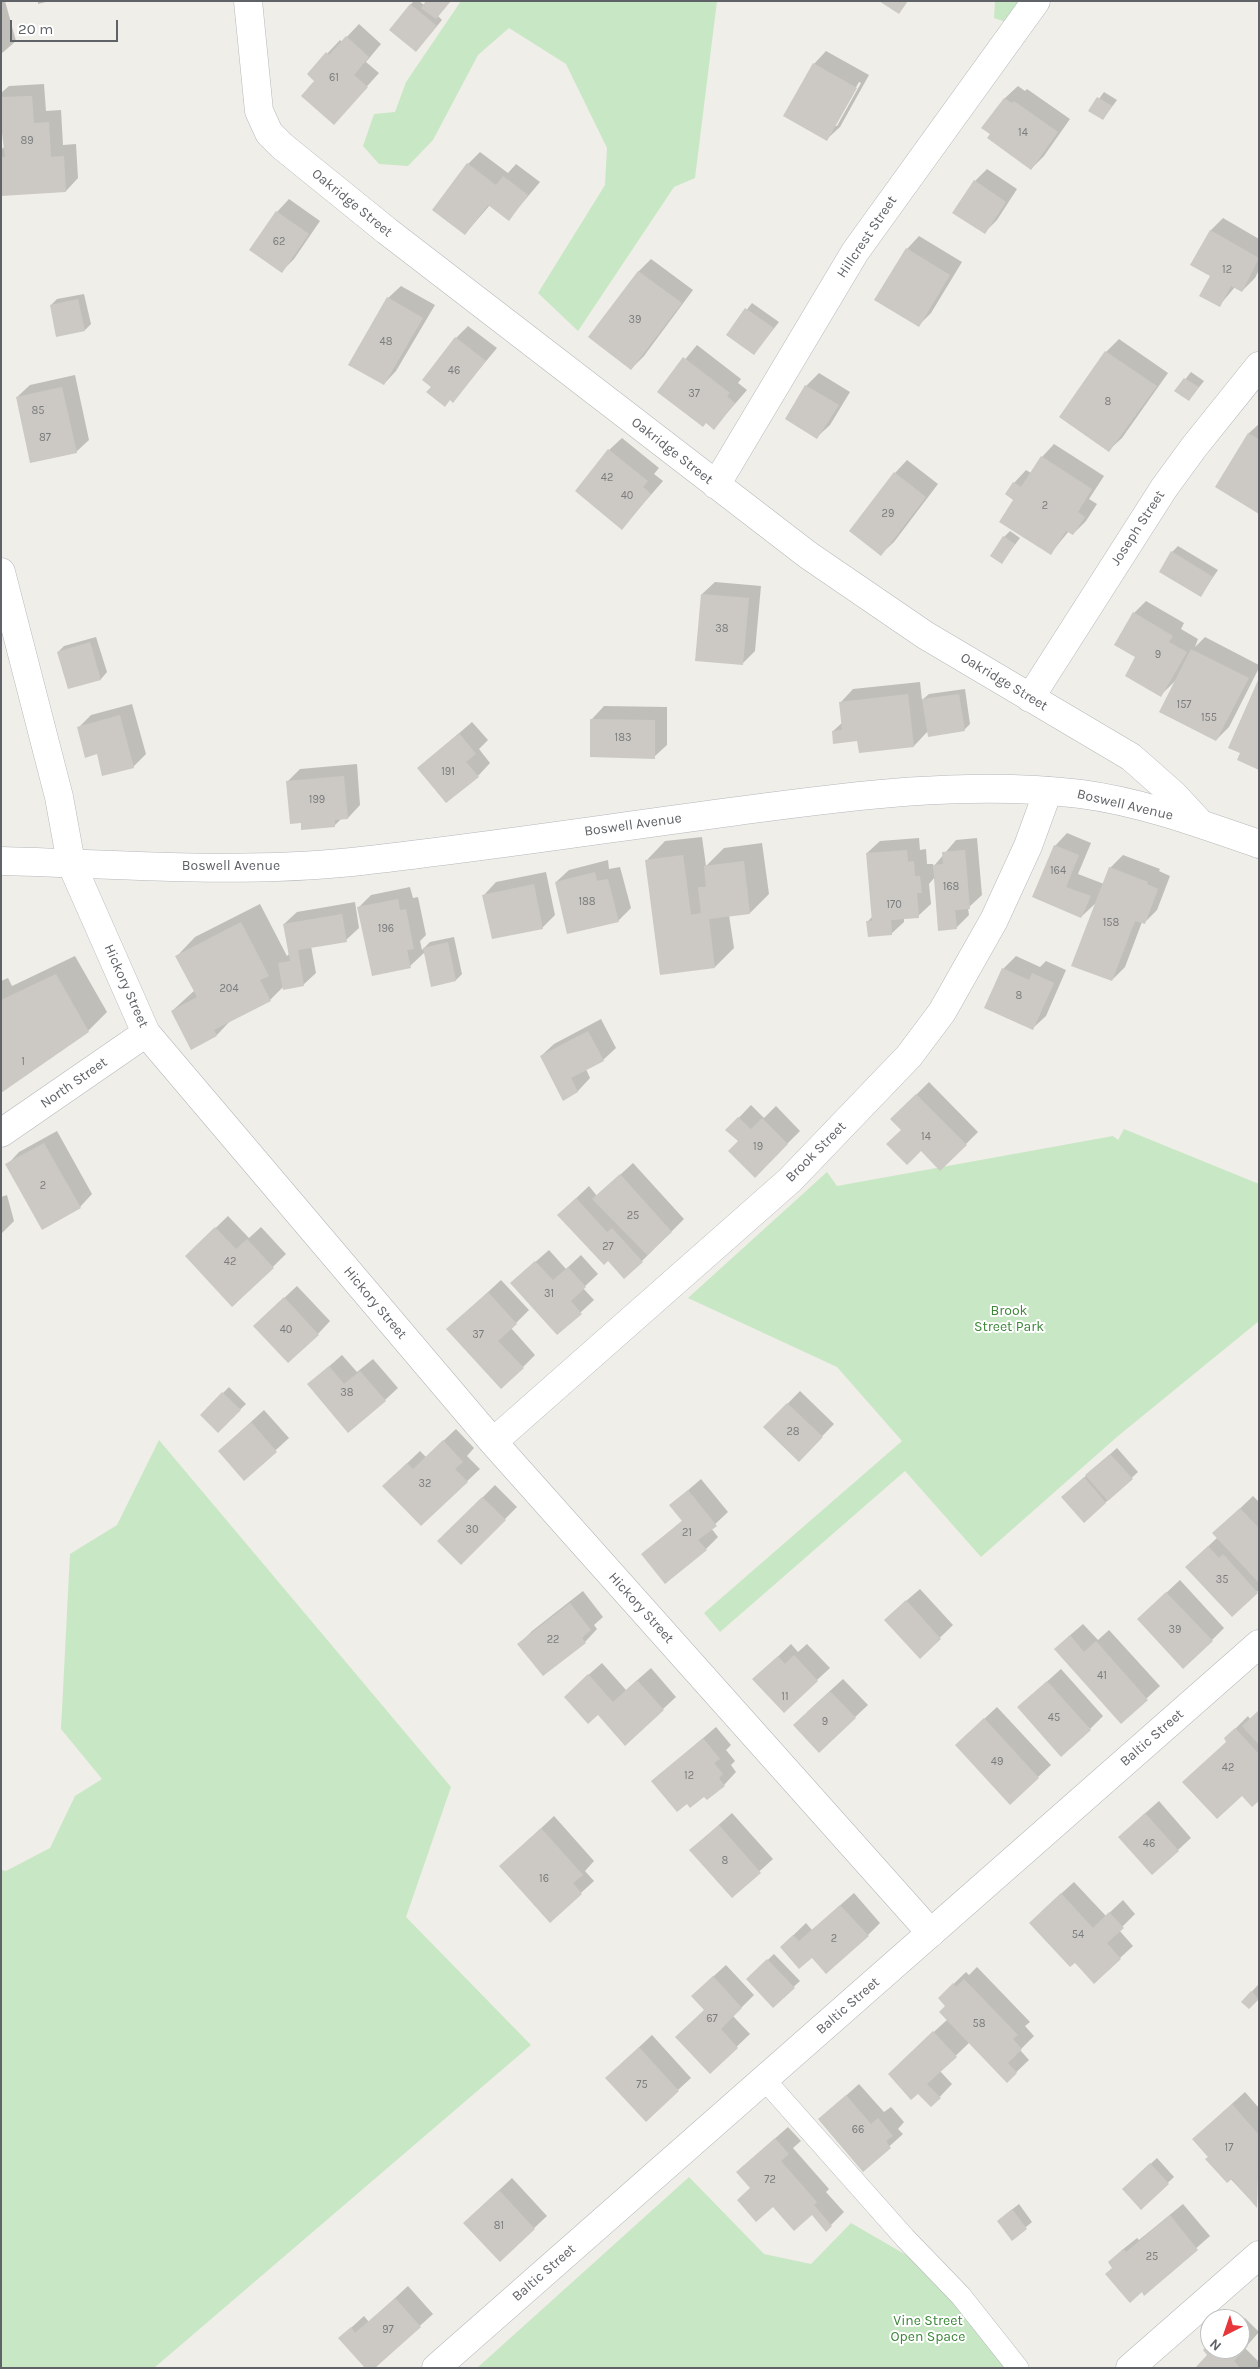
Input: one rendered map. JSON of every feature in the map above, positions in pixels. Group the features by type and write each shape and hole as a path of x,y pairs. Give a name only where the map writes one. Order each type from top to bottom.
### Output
{"street":[{"name":"Oakridge Street","path":"248,1 260,111 262,120 275,140 387,231 808,554 925,635 1131,757 1174,795 1200,823"},
{"name":"Hillcrest Street","path":"716,485 855,252 1036,1"},
{"name":"Joseph Street","path":"1030,698 1164,488 1194,447 1257,372"},
{"name":"Hickory Street","path":"1,572 59,797 71,863 146,1033 493,1442 931,1932"},
{"name":"Boswell Avenue","path":"1,861 221,868 348,862 800,803 940,791 1048,791 1106,799 1200,823 1259,844"},
{"name":"Brook Street","path":"493,1442 790,1180 909,1056 942,1012 994,920 1028,846 1048,791"},
{"name":"North Street","path":"1,1133 146,1033"},
{"name":"Baltic Street","path":"436,2368 1259,1644"},
{"path":"1130,2368 1259,2255"}],"lane":[{"path":"764,2080 900,2232 961,2296 1018,2368"}],"green space":[{"path":"461,1 717,1 695,178 674,187 578,331 538,293 605,185 607,148 566,64 509,28 478,55 433,140 408,166 379,164 363,146 374,114 395,112 406,82"},
{"path":"995,1 1019,1 1006,22 994,18"},
{"name":"Brook Street Park","path":"1124,1129 1259,1184 1259,1321 1118,1436 981,1557 905,1471 720,1632 704,1613 902,1441 837,1367 688,1298 827,1172 837,1186 1113,1136 1118,1140"},
{"path":"159,1440 451,1787 406,1917 531,2045 154,2368 1,2368 1,1870 6,1871 50,1848 75,1796 102,1779 61,1729 70,1554 117,1525"},
{"name":"Vine Street Open Space","path":"689,2177 764,2254 811,2264 851,2223 932,2270 1012,2368 477,2368"}],"building":[{"path":"426,1 451,1 436,19 421,8"},
{"path":"879,1 908,1 899,14"},
{"path":"410,4 437,26 416,52 389,30"},
{"path":"346,36 369,57 354,75 368,87 334,125 301,96 314,81 307,74 326,52 329,55"},
{"path":"813,63 857,88 827,141 783,116"},
{"path":"32,96 34,123 49,122 51,157 64,156 66,192 1,196 1,157 5,157 1,125 1,97"},
{"path":"1097,97 1112,106 1103,120 1088,111"},
{"path":"1004,98 1012,103 1014,101 1058,132 1031,170 987,138 990,134 981,128"},
{"path":"467,163 496,185 503,176 528,195 509,221 488,205 465,235 432,210"},
{"path":"974,180 1006,202 985,234 952,213"},
{"path":"276,211 309,234 282,273 249,250"},
{"path":"1210,230 1259,258 1242,292 1231,286 1220,307 1199,296 1210,276 1190,265"},
{"path":"906,248 950,275 919,327 874,300"},
{"path":"638,271 682,303 631,370 588,337"},
{"path":"387,297 423,318 384,385 348,365"},
{"path":"78,299 85,331 56,337 50,305"},
{"path":"745,308 774,328 754,355 726,335"},
{"path":"455,337 486,361 453,403 450,400 445,407 426,392 431,387 422,380"},
{"path":"1105,351 1157,386 1109,452 1059,417"},
{"path":"683,357 730,393 727,396 735,403 714,430 706,423 703,427 657,392"},
{"path":"1184,378 1199,387 1189,401 1174,391"},
{"path":"805,385 839,405 817,439 785,419"},
{"path":"62,387 77,453 30,463 16,397"},
{"path":"1248,433 1259,439 1259,514 1215,487"},
{"path":"608,449 648,481 643,487 651,494 622,530 575,491"},
{"path":"1041,456 1092,489 1078,512 1085,517 1073,535 1066,531 1051,555 999,522 1013,500 1005,494 1013,482 1021,487"},
{"path":"894,472 926,497 881,556 849,531"},
{"path":"1003,536 1015,544 1002,564 990,556"},
{"path":"1171,551 1213,577 1201,597 1159,572"},
{"path":"701,594 749,598 743,665 695,661"},
{"path":"1133,612 1173,636 1169,642 1187,652 1161,697 1125,676 1135,657 1114,645"},
{"path":"90,642 101,680 68,689 57,652"},
{"path":"1191,649 1249,678 1216,741 1159,712"},
{"path":"1259,678 1259,770 1237,760 1240,753 1228,748"},
{"path":"908,694 914,747 859,753 857,741 833,744 832,731 842,730 839,702"},
{"path":"959,694 965,731 928,737 922,699"},
{"path":"120,715 134,768 102,776 97,754 85,758 77,727"},
{"path":"590,719 655,720 655,759 590,757"},
{"path":"459,733 476,754 466,762 479,777 446,803 417,768"},
{"path":"344,776 348,819 335,820 335,827 301,830 301,823 290,824 286,781"},
{"path":"1054,845 1079,855 1066,887 1091,896 1081,918 1032,897"},
{"path":"907,850 908,862 914,861 915,876 920,876 922,893 917,893 919,918 891,920 892,935 868,937 866,921 872,921 866,853"},
{"path":"965,850 970,909 955,910 957,929 938,931 933,865 943,864 942,852"},
{"path":"683,855 691,915 701,913 698,887 706,887 704,866 744,861 750,914 709,919 715,968 660,975 645,860"},
{"path":"1109,867 1148,882 1147,884 1158,889 1145,924 1135,921 1112,981 1071,966"},
{"path":"595,872 597,881 608,879 619,922 567,934 555,882"},
{"path":"534,884 543,929 492,939 482,895"},
{"path":"398,899 400,910 406,909 414,949 407,950 411,968 372,976 357,907"},
{"path":"342,914 347,942 298,950 304,986 283,990 278,963 290,961 283,924"},
{"path":"241,922 269,976 260,980 271,1001 214,1030 217,1036 191,1050 171,1011 197,997 175,956"},
{"path":"448,942 456,981 431,987 423,948"},
{"path":"1002,968 1029,980 1032,973 1054,983 1033,1030 984,1008"},
{"path":"56,974 89,1032 1,1093 1,1000"},
{"path":"588,1031 604,1061 571,1078 578,1092 563,1101 540,1056"},
{"path":"916,1094 967,1145 940,1171 921,1151 907,1165 886,1144 901,1130 890,1119"},
{"path":"738,1117 751,1129 762,1118 788,1144 755,1178 728,1151 738,1141 725,1130"},
{"path":"44,1143 81,1208 42,1230 5,1164"},
{"path":"620,1174 672,1232 647,1255 592,1199"},
{"path":"576,1198 607,1232 612,1228 643,1262 624,1279 608,1261 604,1265 557,1215"},
{"path":"215,1227 236,1249 247,1239 274,1268 232,1307 185,1256"},
{"path":"535,1261 553,1280 568,1267 586,1287 571,1301 582,1314 557,1335 510,1283"},
{"path":"488,1292 517,1324 498,1341 524,1368 501,1389 446,1329"},
{"path":"284,1297 319,1335 288,1363 253,1326"},
{"path":"329,1366 344,1384 360,1371 386,1401 348,1433 307,1384"},
{"path":"222,1392 241,1410 218,1433 200,1415"},
{"path":"787,1403 823,1437 799,1462 763,1427"},
{"path":"251,1422 277,1452 244,1481 218,1451"},
{"path":"443,1440 463,1462 455,1469 468,1482 421,1526 382,1486 407,1463 413,1469"},
{"path":"1110,1454 1133,1479 1108,1501 1085,1475"},
{"path":"1084,1477 1106,1503 1084,1523 1061,1497"},
{"path":"688,1490 717,1526 698,1540 707,1550 665,1584 641,1554 682,1521 669,1505"},
{"path":"482,1497 506,1520 461,1565 437,1541"},
{"path":"1240,1508 1259,1528 1259,1583 1212,1533"},
{"path":"1208,1546 1219,1558 1223,1554 1258,1593 1232,1617 1185,1567"},
{"path":"1166,1592 1213,1641 1183,1669 1137,1619"},
{"path":"906,1600 941,1639 920,1659 884,1620"},
{"path":"570,1603 591,1630 582,1638 586,1643 543,1676 517,1644"},
{"path":"1070,1635 1084,1652 1096,1641 1148,1700 1121,1724 1054,1649"},
{"path":"794,1655 818,1681 784,1713 752,1679 778,1656 785,1664"},
{"path":"588,1674 613,1702 637,1680 664,1710 625,1746 598,1715 588,1724 564,1697"},
{"path":"1047,1681 1091,1730 1061,1757 1017,1707"},
{"path":"830,1691 856,1718 819,1753 793,1725"},
{"path":"1259,1710 1259,1745 1242,1726"},
{"path":"984,1718 1039,1778 1010,1805 955,1745"},
{"path":"1235,1728 1259,1754 1259,1801 1252,1807 1242,1796 1217,1819 1182,1782 1226,1742 1224,1738"},
{"path":"703,1738 720,1759 714,1763 723,1774 719,1778 725,1786 707,1800 704,1797 690,1808 687,1804 677,1812 651,1781"},
{"path":"1145,1813 1179,1851 1152,1875 1118,1837"},
{"path":"719,1825 761,1873 732,1898 689,1850"},
{"path":"541,1828 583,1875 573,1883 582,1894 550,1923 499,1866"},
{"path":"1061,1893 1093,1928 1109,1912 1124,1928 1107,1943 1121,1959 1094,1984 1075,1963 1070,1967 1029,1923"},
{"path":"840,1905 869,1936 826,1974 812,1958 799,1969 780,1947 793,1935 799,1941"},
{"path":"767,1959 795,1988 773,2008 746,1979"},
{"path":"713,1976 742,2008 721,2029 738,2048 710,2074 675,2037 704,2010 691,1996"},
{"path":"964,1979 1018,2035 1013,2039 1022,2049 1008,2063 1017,2073 1007,2083 939,2012 945,2006 938,1998 953,1983 956,1987"},
{"path":"1251,1991 1259,1999 1249,2009 1241,2002"},
{"path":"933,2031 957,2057 927,2084 941,2098 931,2107 918,2094 911,2100 888,2074"},
{"path":"639,2047 679,2091 646,2122 605,2078"},
{"path":"846,2095 871,2124 878,2118 893,2136 886,2141 891,2148 863,2172 818,2119"},
{"path":"1232,2104 1259,2135 1257,2208 1232,2179 1227,2183 1205,2159 1208,2157 1192,2139"},
{"path":"775,2138 789,2154 781,2161 817,2202 814,2205 832,2226 826,2232 812,2215 794,2231 773,2207 756,2222 737,2200 750,2188 736,2172"},
{"path":"1150,2163 1169,2184 1141,2210 1122,2189"},
{"path":"499,2190 535,2229 500,2262 463,2223"},
{"path":"1012,2209 1027,2229 1012,2241 997,2221"},
{"path":"1170,2215 1198,2250 1144,2296 1142,2292 1130,2303 1105,2274 1112,2268 1108,2262 1123,2249 1126,2252"},
{"path":"395,2298 421,2327 375,2368 365,2368 338,2338 351,2327 355,2333"},
{"path":"1203,2359 1236,2359 1234,2361 1240,2368 1195,2368"}]}
